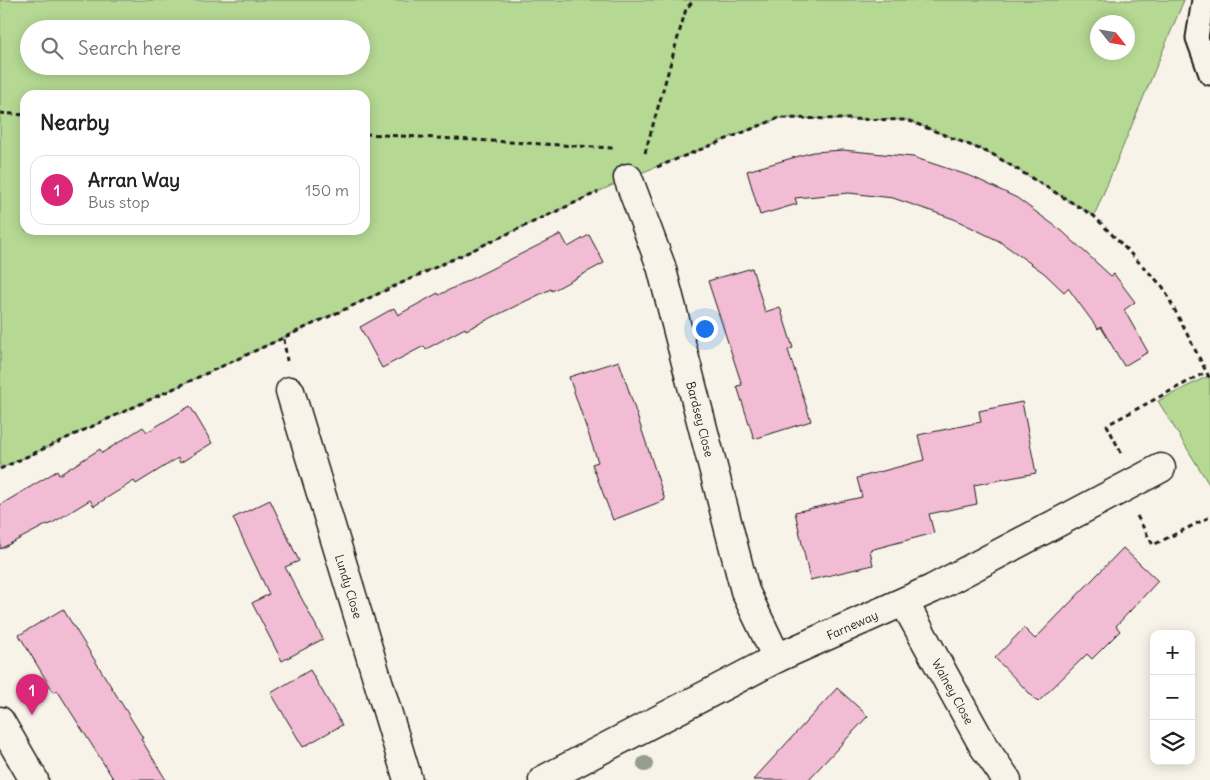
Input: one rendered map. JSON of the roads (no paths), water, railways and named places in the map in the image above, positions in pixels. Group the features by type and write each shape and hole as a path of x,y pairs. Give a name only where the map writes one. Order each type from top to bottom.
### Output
{"street":[{"name":"Bardsey Close","path":"628,178 661,266 745,591 777,658"},
{"name":"Lundy Close","path":"290,391 408,780"},
{"name":"Farneway","path":"551,778 777,658 904,602 1161,468"},
{"name":"Walney Close","path":"904,602 984,747 1007,780"},
{"path":"4,737 34,780"}],"lane":[{"path":"1203,0 1197,38 1210,74"}],"place":[{"name":"Arran Way","path":"32,715"}]}
